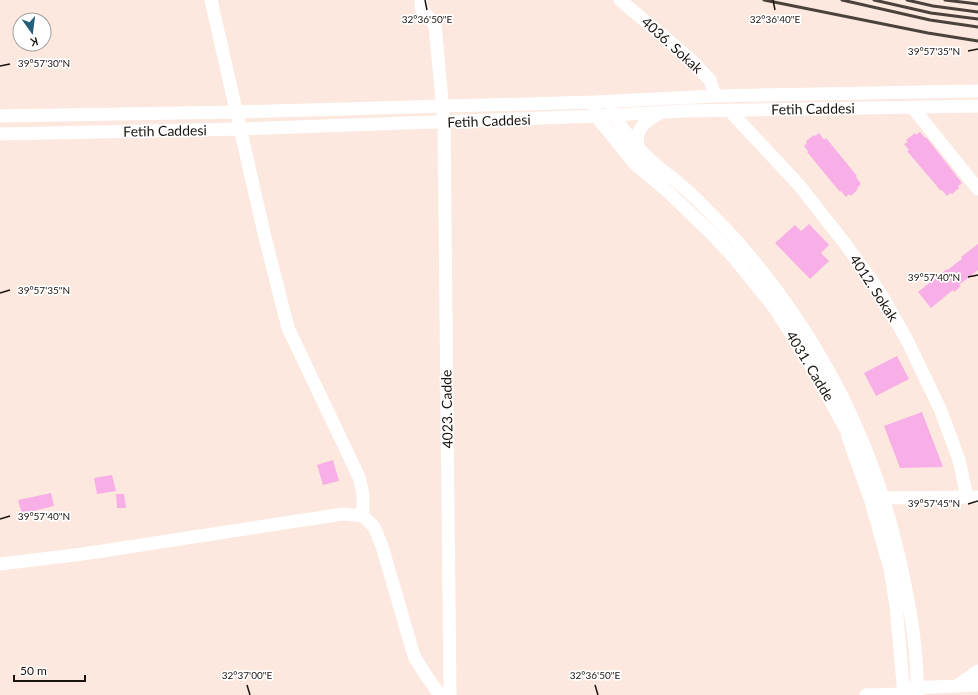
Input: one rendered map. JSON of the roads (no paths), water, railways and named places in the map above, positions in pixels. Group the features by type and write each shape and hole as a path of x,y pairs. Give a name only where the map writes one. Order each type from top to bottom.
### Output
{"street":[{"path":"210,0 288,328 359,477 363,495 363,516"},
{"name":"4023. Cadde","path":"421,0 421,8 435,25 444,122 450,695"},
{"name":"4036. Sokak","path":"620,0 691,60 710,80 715,96"},
{"name":"Fetih Caddesi","path":"0,116 236,112 595,102 715,96 978,91"},
{"path":"612,100 612,115"},
{"path":"595,102 596,116"},
{"name":"Fetih Caddesi","path":"0,134 240,129 660,114 685,111 978,106"},
{"path":"913,108 978,189"},
{"name":"4012. Sokak","path":"728,110 799,185 846,245 881,294 908,342 941,411 973,497"},
{"path":"638,147 636,139 638,131 650,119 660,114"},
{"name":"4031. Cadde","path":"612,115 643,154 691,194 733,238 778,292 795,315 830,373 850,410 862,436 884,498 899,553 909,604 917,691"},
{"name":"4031. Cadde","path":"596,116 635,164 712,234 773,306 805,355 848,433 848,437 871,501 890,569 896,606 904,693"},
{"path":"871,501 884,498 973,497"},
{"path":"0,564 83,554 343,514 363,516 374,527 382,546 414,656 440,695"},
{"path":"956,686 978,671"},
{"path":"866,695 904,693 956,686 978,685"}],"railway":[{"path":"764,0 928,33 978,41"},
{"path":"842,0 930,20 978,27"},
{"path":"874,0 931,13 978,19"},
{"path":"907,0 933,6 978,12"},
{"path":"945,0 978,4"}]}
